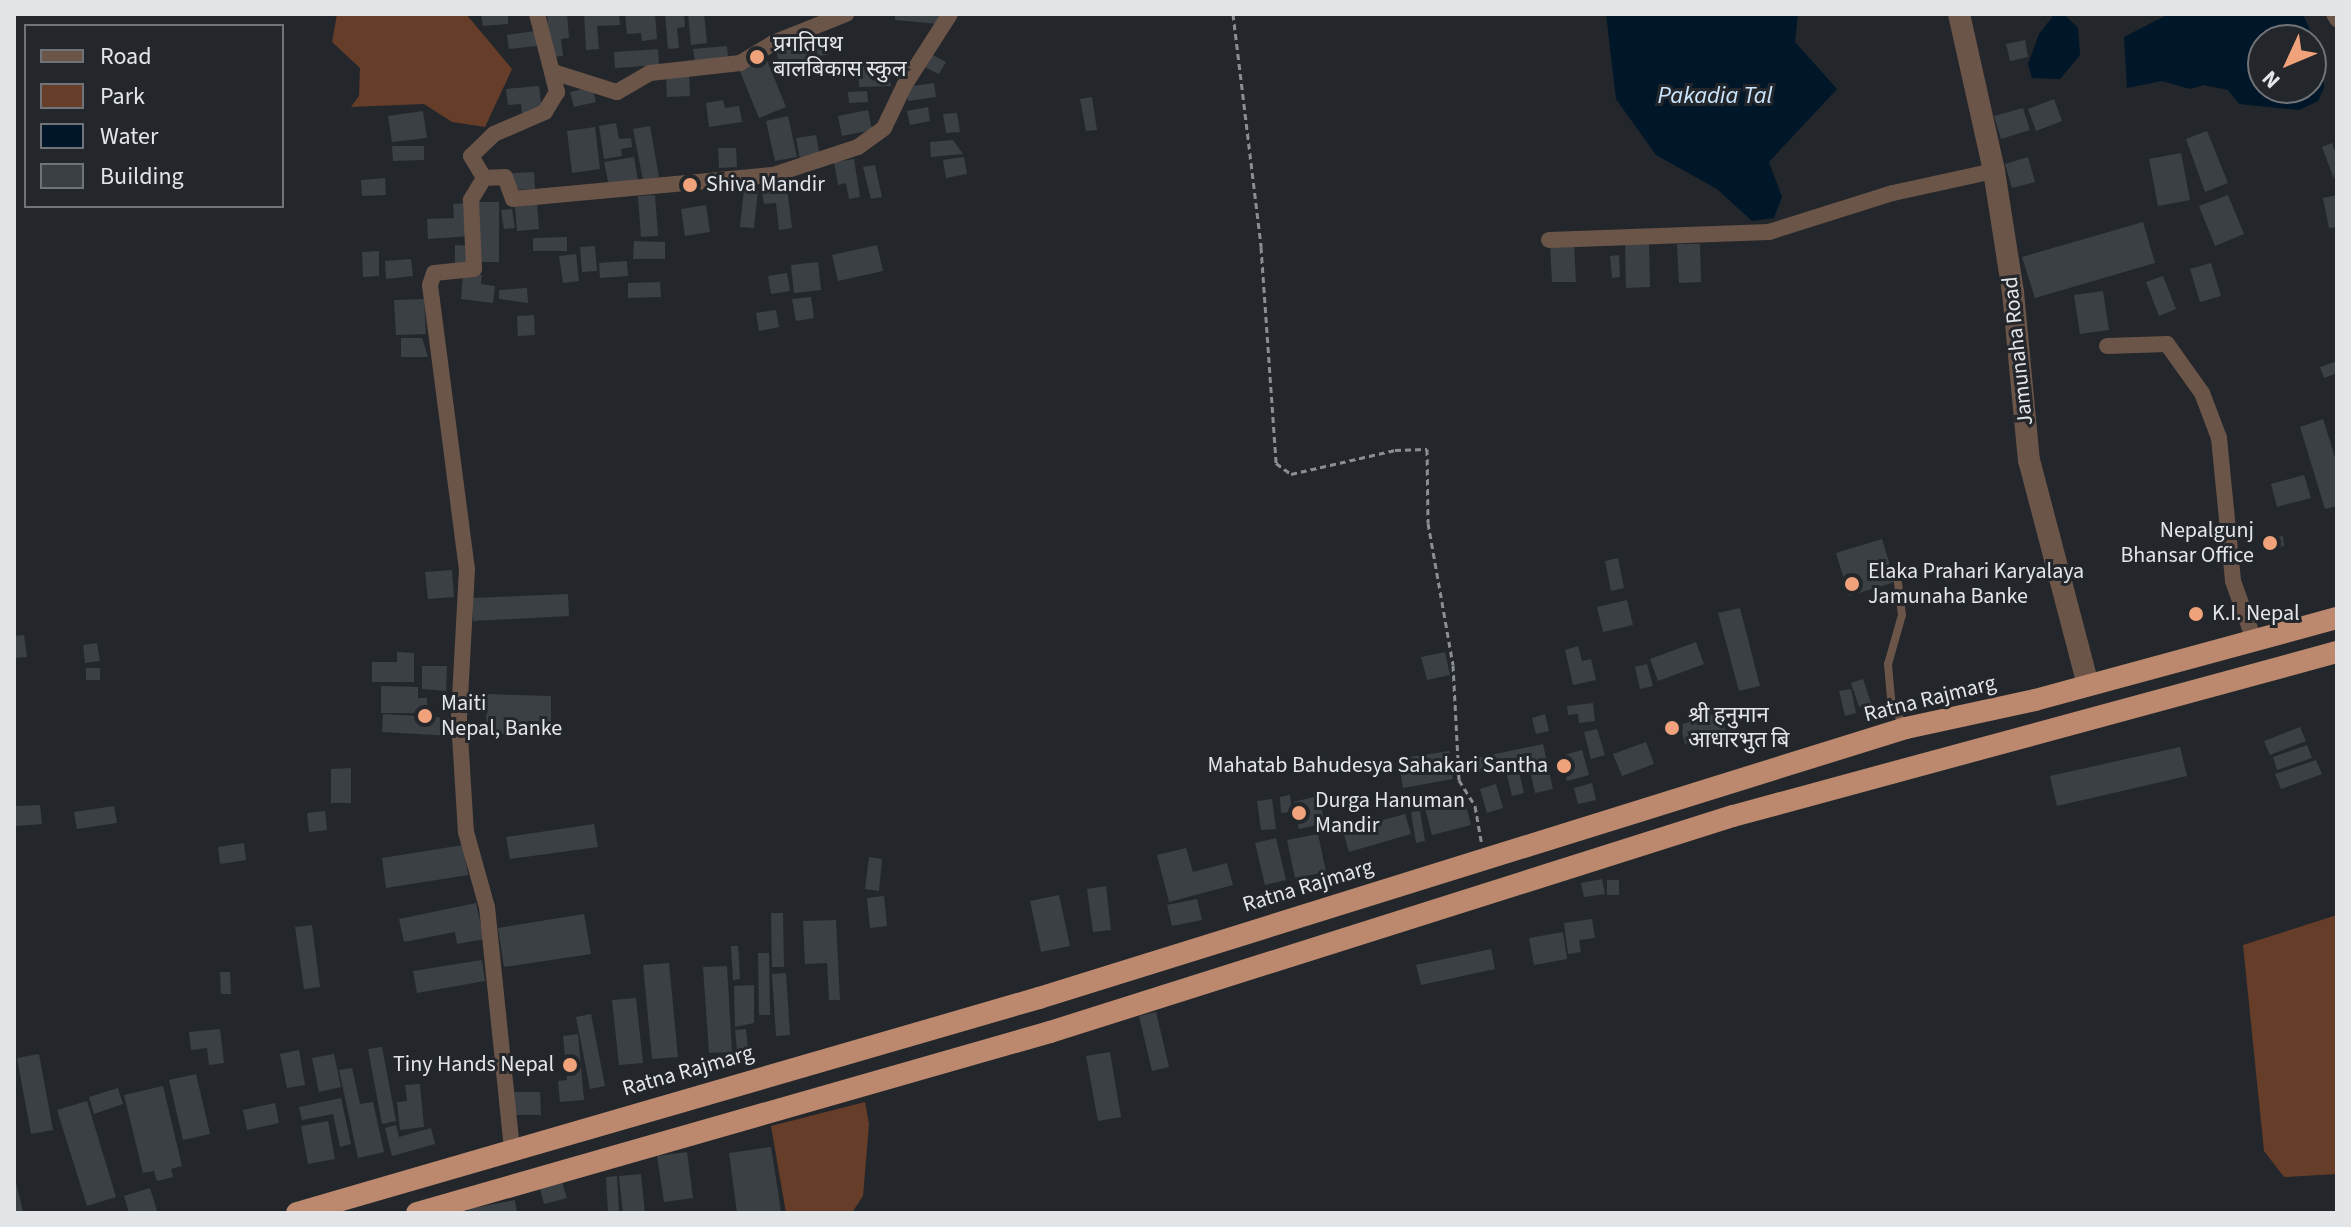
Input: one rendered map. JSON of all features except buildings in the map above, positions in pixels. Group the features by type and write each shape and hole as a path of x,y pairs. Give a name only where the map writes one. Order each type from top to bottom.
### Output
{"highway":[{"name":"Ratna Rajmarg","path":"297,1213 1039,998 1906,728 2088,685 2337,618"},
{"path":"430,1211 1050,1032 1733,816 2337,652"}],"street":[{"path":"484,178 471,156 494,134 545,112 557,92 537,14"},
{"path":"553,72 617,92 650,73 740,63 773,43 846,14"},
{"path":"484,178 505,177 513,199 773,175 816,164 884,128 904,86 950,14"},
{"name":"Jamunaha Road","path":"1959,14 1994,171 2020,346 2029,460 2088,685"},
{"path":"1549,240 1769,232 1893,193 1994,171"},
{"path":"484,178 471,200 474,269 434,273 430,285 467,569 459,719 465,819 487,907 512,1149"},
{"path":"2107,346 2167,344 2202,393 2219,438 2233,581 2254,640"}],"lane":[{"path":"1897,575 1902,615 1888,664 1891,702 1906,728"}],"path":[{"path":"1233,14 1261,247 1276,463 1291,474 1395,450 1427,449 1428,523 1453,665 1459,780 1475,806 1482,861"}],"green space":[{"path":"337,14 466,14 512,69 485,127 452,122 424,104 351,107 359,96 360,68 332,42"},
{"path":"2337,915 2337,1174 2284,1177 2264,1151 2243,945"},
{"path":"865,1102 869,1124 863,1196 853,1211 786,1213 771,1126"}],"water":[{"name":"Pakadia Tal","path":"1606,14 1798,14 1795,42 1837,89 1769,162 1782,197 1774,218 1752,221 1717,189 1656,155 1616,99"},
{"path":"2064,14 2078,28 2080,55 2060,79 2032,78 2028,64 2039,34 2053,16"},
{"path":"2169,14 2303,14 2307,24 2247,24 2247,104 2312,104 2299,110 2239,104 2228,90 2204,85 2190,89 2162,81 2127,88 2124,37"}],"place":[{"name":"प्रगतिपथ बालबिकास स्कुल","path":"757,57"},
{"name":"Shiva Mandir","path":"690,185"},
{"name":"Nepalgunj Bhansar Office","path":"2270,543"},
{"name":"Elaka Prahari Karyalaya Jamunaha Banke","path":"1852,584"},
{"name":"K.I. Nepal","path":"2196,614"},
{"name":"Maiti Nepal, Banke","path":"425,716"},
{"name":"श्री हनुमान आधारभुत बि","path":"1672,728"},
{"name":"Mahatab Bahudesya Sahakari Santha","path":"1564,766"},
{"name":"Durga Hanuman Mandir","path":"1299,813"},
{"name":"Tiny Hands Nepal","path":"570,1065"}]}
